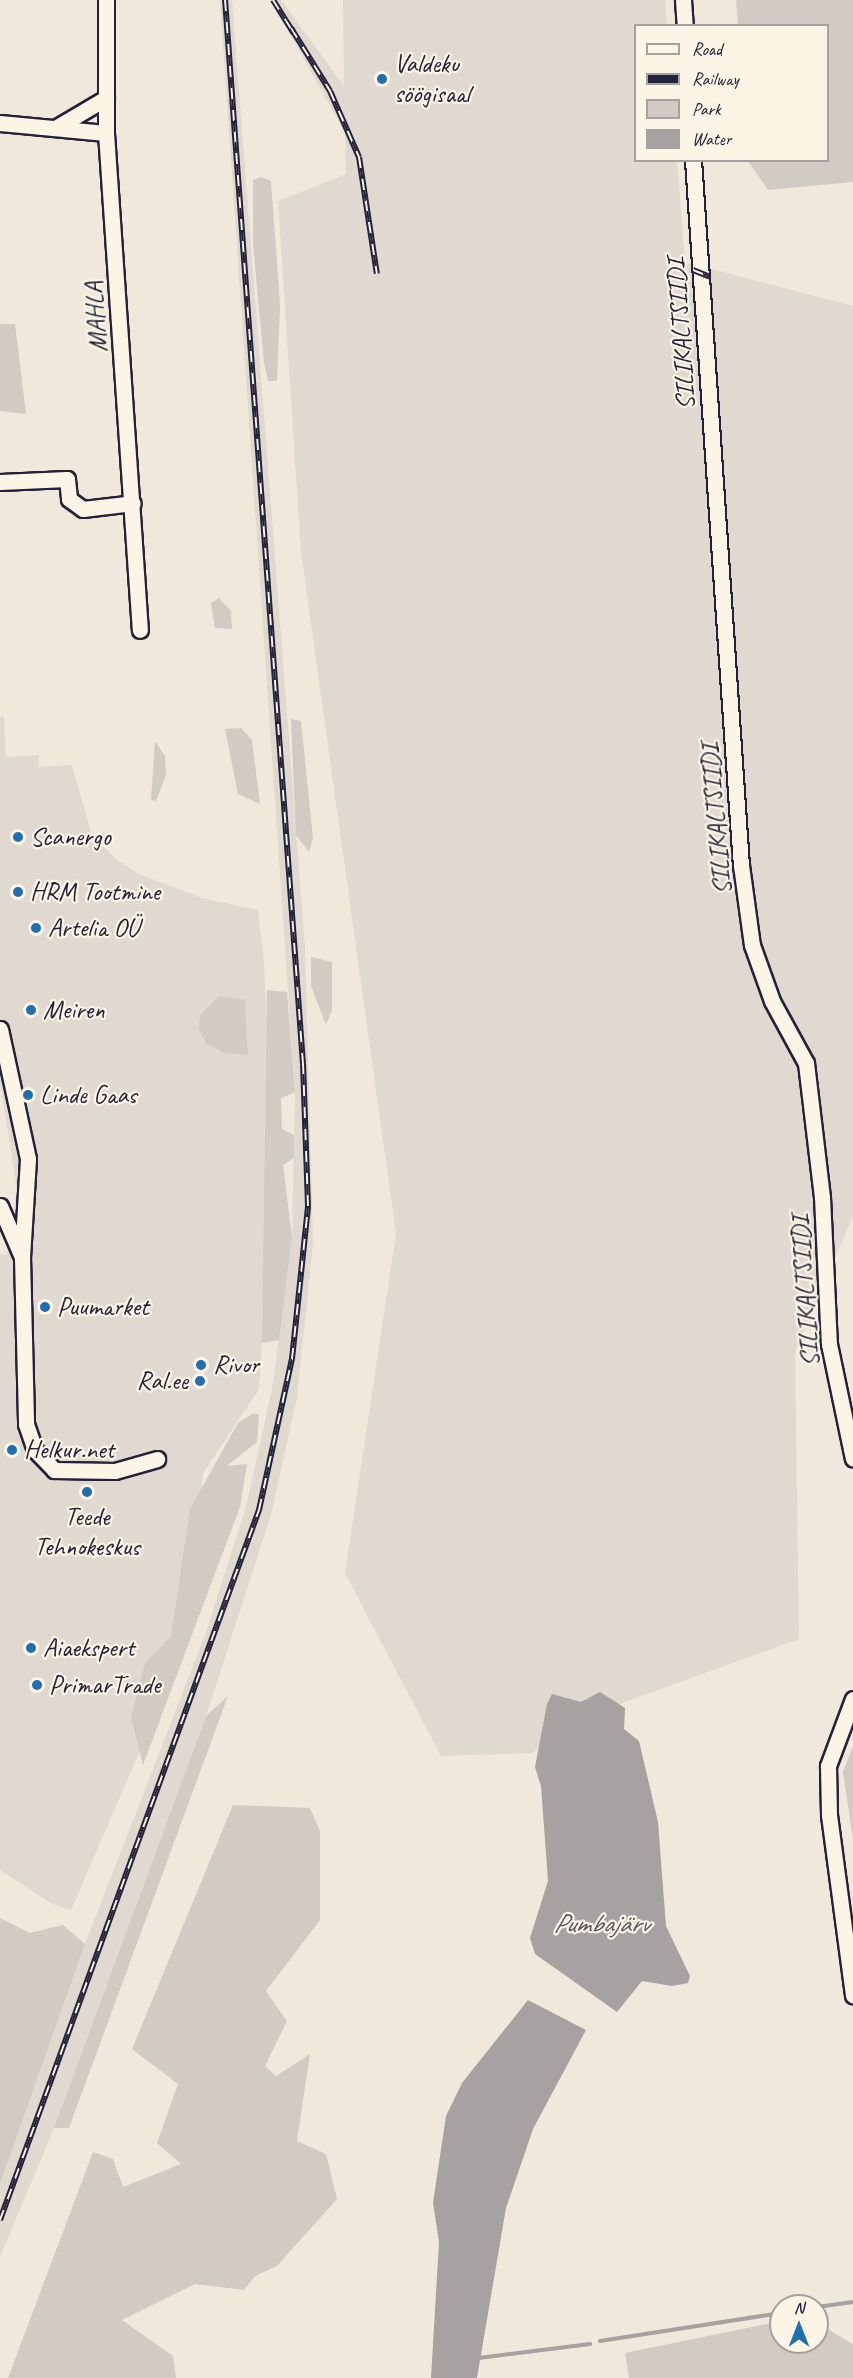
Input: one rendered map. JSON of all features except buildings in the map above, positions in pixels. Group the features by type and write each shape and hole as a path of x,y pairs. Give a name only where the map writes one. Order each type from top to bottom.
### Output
{"street":[{"name":"MAHLA","path":"106,0 106,133 140,630"},
{"path":"683,0 685,24"},
{"path":"57,127 106,99"},
{"path":"0,123 106,133"},
{"name":"SILIKALTSIIDI","path":"693,162 741,865 752,945 772,1000 806,1063 822,1197 829,1344 853,1459"},
{"path":"0,482 67,479 69,499 83,509 133,503"},
{"path":"0,1029 28,1159 22,1257 26,1424 35,1450 54,1470 115,1471 157,1459"},
{"path":"0,1206 22,1257"},
{"path":"853,1699 828,1766 829,1815 853,1995"}],"shaded area":[{"path":"220,0 232,0 305,947 313,1244 297,1397 271,1515 206,1716 54,2128 0,2257 0,2184 85,1944 205,1635 246,1507 272,1389 292,1237 295,1092"},
{"path":"271,0 281,0 344,86 343,0 665,0 667,24 634,24 634,162 677,162 685,262 853,306 853,1216 795,1352 799,1639 622,1703 531,1753 441,1756 345,1573 396,1234 301,552 278,201 346,174 345,133"},
{"path":"4,716 6,757 39,755 39,767 72,765 92,836 115,858 137,873 202,898 258,910 264,961 273,1170 259,1389 203,1473 187,1642 71,1910 52,1904 0,1870 0,1254 7,1255 17,1189 0,1082 0,717"}],"green space":[{"path":"736,0 853,0 853,182 768,190 749,162 829,162 829,24 738,24"},
{"path":"261,177 271,181 280,305 277,381 268,381 264,363 253,244 253,180"},
{"path":"0,324 15,324 26,414 0,411"},
{"path":"219,598 231,611 232,629 215,628 211,603"},
{"path":"291,719 301,721 313,838 309,852 296,835"},
{"path":"241,728 252,740 260,804 238,794 225,729"},
{"path":"155,741 165,756 166,775 156,801 151,800"},
{"path":"311,957 332,962 332,1010 326,1025 311,986"},
{"path":"267,990 287,992 295,1092 281,1098 282,1129 294,1135 294,1158 283,1165 292,1237 279,1340 262,1343"},
{"path":"219,996 245,1000 248,1055 223,1053 206,1043 199,1030 200,1015"},
{"path":"252,1414 259,1414 257,1442 227,1466 247,1464 240,1507 143,1765 131,1717 145,1663 171,1636 190,1509 238,1423"},
{"path":"228,1696 69,2128 54,2128 206,1716"},
{"path":"853,1746 853,1839 843,1772"},
{"path":"233,1805 310,1808 320,1831 320,1920 266,1991 287,2021 265,2066 276,2076 310,2054 297,2141 326,2154 337,2199 277,2266 255,2276 244,2290 195,2284 122,2320 173,2356 176,2378 8,2378 93,2152 113,2159 123,2187 181,2164 157,2143 178,2084 132,2049"},
{"path":"0,1918 30,1933 63,1925 85,1944 0,2184"},
{"path":"769,2323 769,2354 829,2354 829,2330 853,2344 853,2378 629,2378 625,2353"}],"water":[{"name":"Pumbajärv","path":"600,1692 625,1708 624,1729 639,1741 658,1822 666,1926 690,1976 688,1983 672,1986 642,1981 617,2012 535,1954 530,1938 548,1881 541,1786 535,1767 547,1704 552,1694 581,1702"},
{"name":"Pumbajärv","path":"528,2000 586,2030 533,2129 506,2208 477,2378 431,2378 439,2242 433,2203 446,2116 462,2083"}],"waterway":[{"path":"829,2305 853,2302"},
{"path":"600,2341 769,2315"},
{"path":"479,2358 590,2344"}],"railway":[{"path":"0,2220 259,1510 292,1359 308,1206 303,1064 225,0"},
{"path":"273,0 294,33"},
{"path":"291,28 330,91 359,157 377,274"},
{"path":"693,270 710,277"}],"place":[{"name":"Valdeku söögisaal","path":"382,79"},
{"name":"Scanergo","path":"18,837"},
{"name":"HRM Tootmine","path":"18,892"},
{"name":"Artelia OÜ","path":"36,928"},
{"name":"Meiren","path":"31,1010"},
{"name":"Linde Gaas","path":"28,1095"},
{"name":"Puumarket","path":"45,1307"},
{"name":"Rivor","path":"201,1365"},
{"name":"Ral.ee","path":"200,1381"},
{"name":"Helkur.net","path":"12,1450"},
{"name":"Teede Tehnokeskus","path":"87,1492"},
{"name":"Aiaekspert","path":"31,1648"},
{"name":"PrimarTrade","path":"37,1685"}]}
